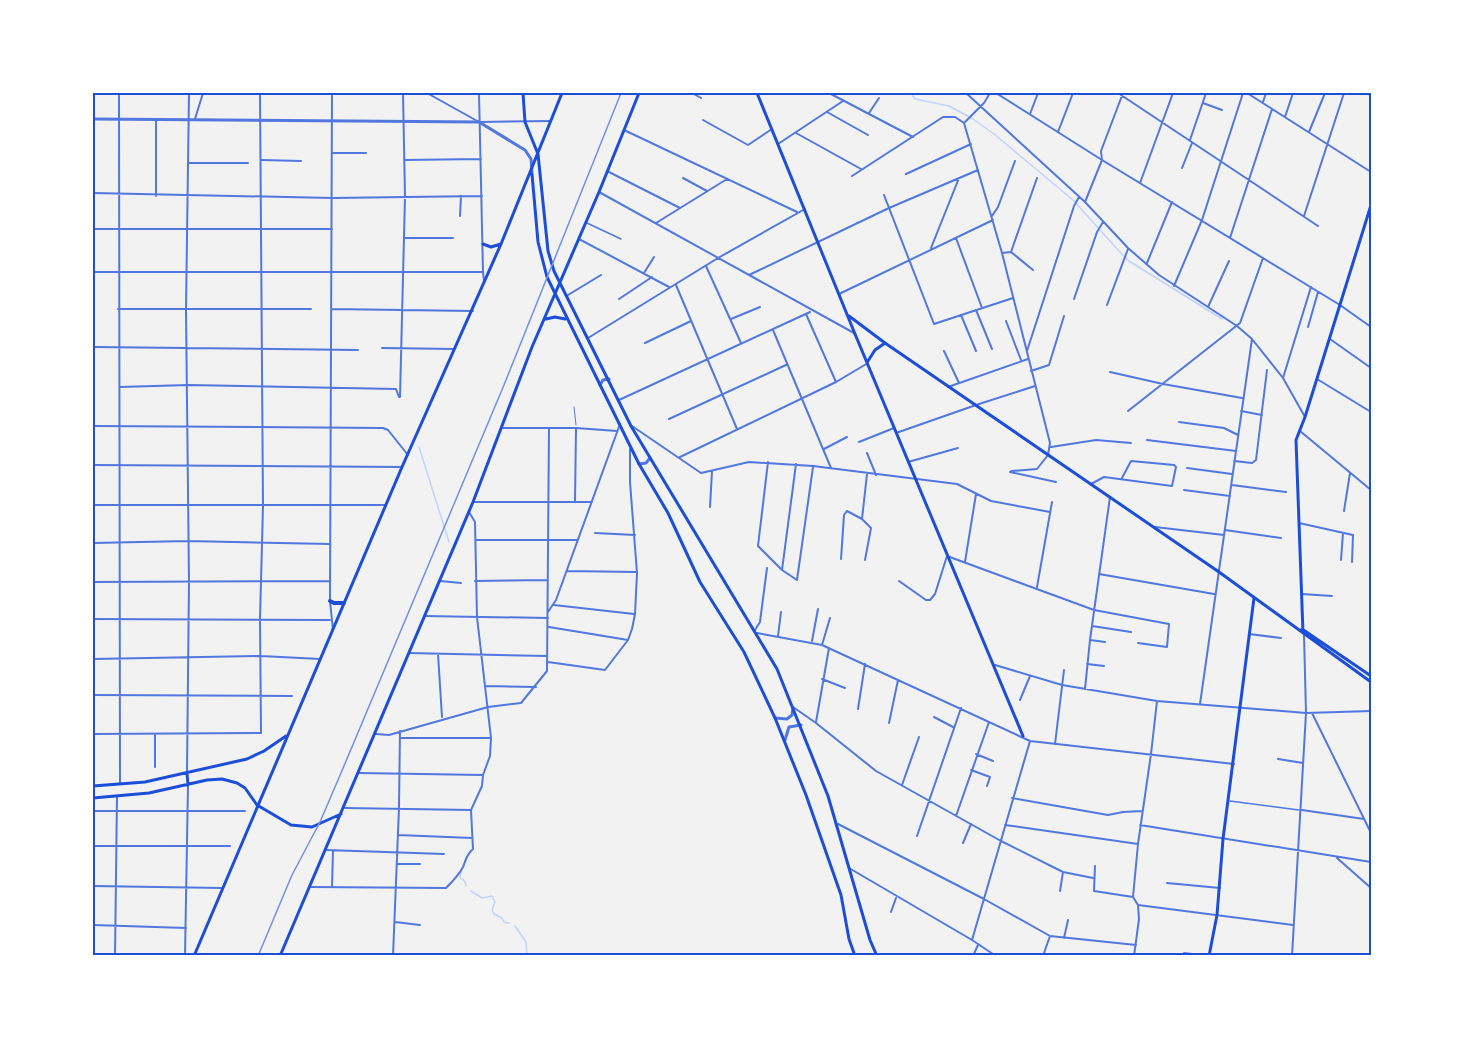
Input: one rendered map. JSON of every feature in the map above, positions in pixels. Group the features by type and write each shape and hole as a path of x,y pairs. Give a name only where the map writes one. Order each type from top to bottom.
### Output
{"main road":[{"path":"523,93 525,122 538,154 550,258 560,283 632,426 777,669 801,725 838,824 870,940 877,956"},
{"path":"194,956 402,467 473,311 532,172 562,93"},
{"path":"280,956 345,808 469,512 544,320 599,192 638,93"},
{"path":"757,93 1023,736"},
{"path":"532,172 540,256 555,295 639,464 668,513 700,582 744,652 776,718 841,895 849,939 855,956"},
{"path":"1304,635 1296,445 1371,205"},
{"path":"483,244 491,246 501,244"},
{"path":"848,315 948,387 1219,572 1371,682"},
{"path":"544,320 555,316 567,321"},
{"path":"868,363 872,353 885,343"},
{"path":"1208,956 1217,915 1223,839 1254,598"},
{"path":"330,601 344,603"},
{"path":"1297,628 1303,629 1371,676"},
{"path":"93,786 145,782 256,756 287,734"},
{"path":"187,773 188,785"},
{"path":"94,797 149,793 214,779 231,780 244,788 257,805 278,819 298,827 319,825 342,813"}],"street":[{"path":"119,93 120,784"},
{"path":"187,773 189,465 186,310 189,93"},
{"path":"195,120 203,93"},
{"path":"93,734 258,735 261,733 260,619 263,467 260,93"},
{"path":"332,93 330,620 333,630"},
{"path":"120,387 188,385 396,388 399,398 405,197 403,93"},
{"path":"427,93 527,152 531,159 532,172"},
{"path":"479,93 484,282"},
{"path":"692,93 701,98"},
{"path":"829,93 913,137"},
{"path":"966,93 1077,201 1084,202 1128,249 1174,286 1237,326 1252,339 1283,378 1305,417"},
{"path":"964,123 990,93"},
{"path":"996,93 1101,160 1340,305 1371,327"},
{"path":"1030,114 1038,93"},
{"path":"1058,132 1073,93"},
{"path":"1118,93 1318,226"},
{"path":"1140,183 1173,93"},
{"path":"1182,168 1206,93"},
{"path":"1174,286 1202,220 1245,93 1263,102 1371,172"},
{"path":"1263,102 1266,93"},
{"path":"1285,117 1293,93"},
{"path":"1309,133 1324,93"},
{"path":"1304,216 1344,93"},
{"path":"1367,93 1371,96"},
{"path":"1084,202 1101,160 1101,151 1122,94"},
{"path":"868,114 879,98"},
{"path":"778,144 843,101"},
{"path":"1203,103 1222,110"},
{"path":"1230,238 1272,109"},
{"path":"827,112 868,135"},
{"path":"852,176 946,116 956,117 964,123 1002,253 1050,447 1048,455 1036,470 1011,471 1014,474 1056,482"},
{"path":"93,119 551,121"},
{"path":"156,119 156,196"},
{"path":"703,120 748,145 772,129"},
{"path":"624,130 797,212"},
{"path":"796,133 862,170"},
{"path":"906,174 971,144"},
{"path":"333,153 366,153"},
{"path":"404,160 481,159"},
{"path":"262,160 301,161"},
{"path":"839,294 956,238 992,218 1015,161"},
{"path":"189,163 248,163"},
{"path":"748,276 889,208 978,170"},
{"path":"607,171 680,208"},
{"path":"683,178 707,191"},
{"path":"931,249 936,231 959,178"},
{"path":"1011,252 1037,178"},
{"path":"655,224 727,179"},
{"path":"599,192 855,334"},
{"path":"93,193 332,198 482,196"},
{"path":"884,195 933,323 937,324 1013,298"},
{"path":"460,216 461,196"},
{"path":"1026,351 1077,201"},
{"path":"1147,264 1172,202"},
{"path":"588,338 718,258 805,209"},
{"path":"1366,221 1371,225"},
{"path":"1074,299 1097,231 1103,222"},
{"path":"586,223 621,239"},
{"path":"93,230 332,229"},
{"path":"404,238 453,238"},
{"path":"956,238 982,308"},
{"path":"579,239 670,288"},
{"path":"1107,305 1128,249"},
{"path":"1002,253 1011,252 1033,270"},
{"path":"644,273 654,257"},
{"path":"1128,411 1242,321 1263,258"},
{"path":"1208,307 1229,261"},
{"path":"706,266 741,344"},
{"path":"93,272 483,272"},
{"path":"566,296 601,275"},
{"path":"619,299 652,278"},
{"path":"676,285 737,430"},
{"path":"1283,378 1311,287"},
{"path":"1308,327 1319,292"},
{"path":"730,319 760,307"},
{"path":"118,309 311,309"},
{"path":"331,309 473,311"},
{"path":"976,310 992,349"},
{"path":"619,400 812,312"},
{"path":"806,314 836,382"},
{"path":"961,315 976,351"},
{"path":"1031,371 1049,365 1064,316"},
{"path":"645,343 692,321"},
{"path":"1006,321 1021,361"},
{"path":"773,330 831,468"},
{"path":"1199,706 1252,339"},
{"path":"1330,339 1371,368"},
{"path":"93,347 358,350"},
{"path":"382,348 456,349"},
{"path":"944,351 958,383"},
{"path":"948,387 1028,359"},
{"path":"680,458 836,382 868,363"},
{"path":"669,419 788,364"},
{"path":"1234,461 1252,463 1256,460 1268,370"},
{"path":"1110,372 1243,399"},
{"path":"600,385 603,380 609,378"},
{"path":"1317,379 1371,412"},
{"path":"896,433 1035,386"},
{"path":"1241,411 1262,414"},
{"path":"1179,422 1224,428 1238,435"},
{"path":"548,612 554,605 620,424"},
{"path":"93,426 385,429 408,454"},
{"path":"632,426 701,473 745,462 796,464 961,485 994,502 1050,512"},
{"path":"501,428 576,428 617,431"},
{"path":"376,734 389,735 442,718 488,707 522,703 546,673 549,627 549,428"},
{"path":"575,502 576,428"},
{"path":"859,442 894,428"},
{"path":"1300,431 1371,490"},
{"path":"824,449 847,437"},
{"path":"1050,447 1096,440 1131,443"},
{"path":"1147,440 1236,451"},
{"path":"548,662 604,670 608,668 628,640 635,614 637,573 630,482 630,446"},
{"path":"908,462 958,448"},
{"path":"867,453 876,475"},
{"path":"639,464 646,463 650,458"},
{"path":"1091,484 1102,477 1171,486 1176,468 1174,465 1131,461 1122,478"},
{"path":"768,462 757,544 760,550 782,570 797,580 813,466"},
{"path":"782,570 796,464"},
{"path":"93,465 402,467"},
{"path":"1187,468 1232,474"},
{"path":"710,507 712,471"},
{"path":"1344,511 1350,473"},
{"path":"862,519 867,474"},
{"path":"1232,485 1286,492"},
{"path":"1184,490 1230,496"},
{"path":"965,562 976,494"},
{"path":"1085,689 1110,497"},
{"path":"473,502 592,502"},
{"path":"1036,588 1052,502"},
{"path":"93,505 386,506"},
{"path":"311,887 448,887 463,867 466,855 472,849 471,810 490,756 491,738 477,617 476,540 474,520 469,512"},
{"path":"841,559 845,512 848,512 862,519 871,530 865,560"},
{"path":"1299,523 1353,534 1352,562"},
{"path":"1151,526 1224,535"},
{"path":"1225,530 1281,538"},
{"path":"1341,560 1343,532"},
{"path":"595,533 634,535"},
{"path":"476,540 578,540"},
{"path":"93,543 188,541 331,544"},
{"path":"899,581 926,600 932,599 947,556 1094,610 1170,625 1167,647 1138,643"},
{"path":"767,568 760,622 756,632 822,645 1030,741 1234,764"},
{"path":"567,571 637,573"},
{"path":"1099,574 1215,594"},
{"path":"475,580 548,580"},
{"path":"93,582 330,581"},
{"path":"440,581 461,583"},
{"path":"1301,594 1332,596"},
{"path":"554,605 635,614"},
{"path":"812,642 818,609"},
{"path":"778,636 781,612"},
{"path":"425,616 548,618"},
{"path":"822,645 830,618"},
{"path":"93,619 330,620"},
{"path":"1092,626 1131,632"},
{"path":"549,627 628,640"},
{"path":"1250,634 1281,638"},
{"path":"1292,956 1306,713 1304,635"},
{"path":"1090,640 1105,642"},
{"path":"816,723 829,648"},
{"path":"409,653 548,656"},
{"path":"438,654 442,718"},
{"path":"93,659 261,656 320,659"},
{"path":"858,710 865,664"},
{"path":"992,664 1062,685 1157,701 1306,713 1371,711"},
{"path":"1087,664 1104,666"},
{"path":"1055,744 1064,670"},
{"path":"1020,700 1030,676"},
{"path":"822,680 845,688"},
{"path":"889,723 898,680"},
{"path":"485,687 536,687"},
{"path":"93,695 292,696"},
{"path":"1134,956 1138,905 1133,897 1140,825 1157,701"},
{"path":"776,718 784,720 790,717 793,707 867,765 928,801 1063,872 1093,878"},
{"path":"917,836 961,708"},
{"path":"1312,713 1371,833"},
{"path":"934,717 953,727"},
{"path":"956,816 989,722"},
{"path":"785,740 789,727 801,725"},
{"path":"393,956 400,731"},
{"path":"155,734 155,767"},
{"path":"902,786 920,737"},
{"path":"401,738 491,738"},
{"path":"972,940 1030,741"},
{"path":"976,754 993,761"},
{"path":"1278,759 1303,763"},
{"path":"971,770 990,777 987,786"},
{"path":"359,774 483,775"},
{"path":"185,956 188,785"},
{"path":"115,956 117,797"},
{"path":"1012,798 1108,815 1125,811 1142,811"},
{"path":"1229,801 1364,819"},
{"path":"345,808 471,810"},
{"path":"93,811 244,811"},
{"path":"838,824 984,899 1050,936 1136,945"},
{"path":"963,843 971,824"},
{"path":"1005,825 1138,844"},
{"path":"1140,825 1371,862"},
{"path":"398,836 472,838"},
{"path":"93,846 230,846"},
{"path":"326,850 444,855"},
{"path":"332,887 333,851"},
{"path":"1336,856 1371,888"},
{"path":"397,864 420,864"},
{"path":"1095,866 1093,890 1095,892 1133,897"},
{"path":"849,868 996,956"},
{"path":"1060,891 1063,872"},
{"path":"1167,883 1220,888"},
{"path":"93,886 223,888"},
{"path":"891,912 897,897"},
{"path":"1138,905 1294,925"},
{"path":"1064,938 1068,920"},
{"path":"395,922 420,925"},
{"path":"93,925 186,928"},
{"path":"1043,956 1050,936"},
{"path":"973,956 978,945"},
{"path":"1184,954 1208,956"}],"lane":[{"path":"574,407 576,428"}],"waterway":[{"path":"911,93 915,99 949,106 994,134 1073,200 1129,261 1222,319"},
{"path":"419,447 449,542"},
{"path":"461,871 460,877 466,886"},
{"path":"471,891 482,898 492,896 495,902 492,910 494,914 509,923"},
{"path":"515,926 526,942 527,956"}],"railway":[{"path":"258,956 292,875 320,822 341,773 504,385 621,93"}]}
